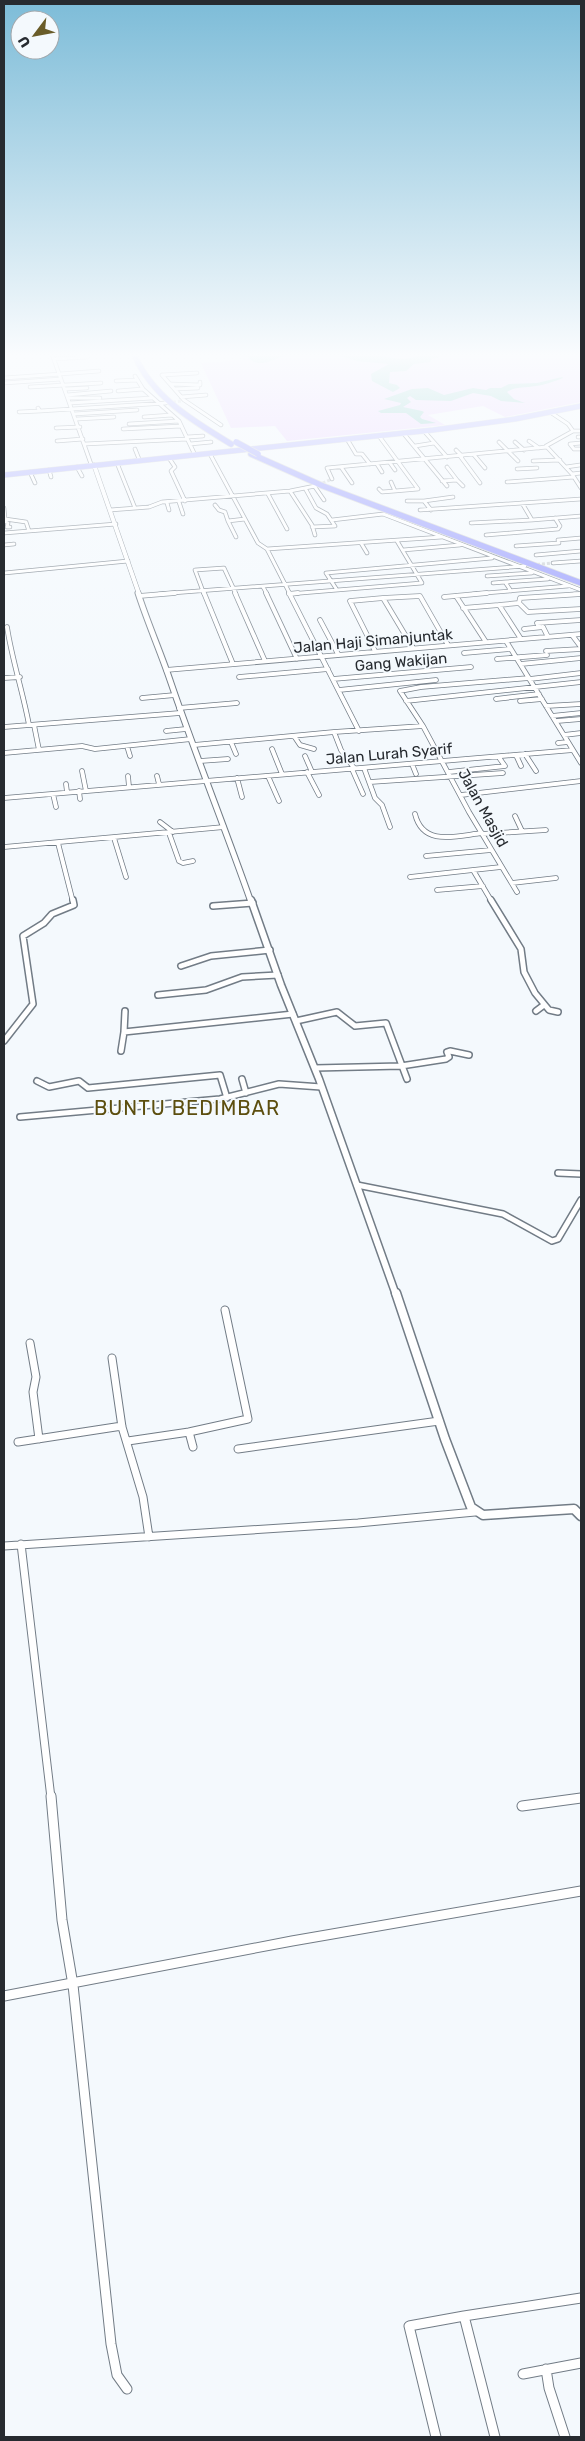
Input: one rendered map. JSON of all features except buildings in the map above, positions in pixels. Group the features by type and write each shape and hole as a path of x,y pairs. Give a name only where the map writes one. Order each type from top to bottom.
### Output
{"highway":[{"path":"4,474 58,468"},
{"path":"4,474 68,468"},
{"path":"284,468 323,486 581,583"},
{"path":"289,468 581,579"}],"street":[{"path":"78,468 82,476"},
{"path":"94,468 126,552 139,596 179,711 208,781 278,975 315,1068 423,1369 439,1420 471,1507 475,1512"},
{"path":"119,468 135,508"},
{"path":"174,468 171,471 185,501"},
{"path":"217,468 258,542 267,549 339,690 358,732"},
{"path":"328,468 332,479"},
{"path":"342,468 352,484"},
{"path":"379,468 382,472"},
{"path":"379,489 382,492 418,489 404,468"},
{"path":"432,468 446,486"},
{"path":"448,468 463,486"},
{"path":"469,468 480,483"},
{"path":"518,468 538,468"},
{"path":"567,468 581,488"},
{"path":"49,470 51,477"},
{"path":"30,472 35,483"},
{"path":"507,482 581,473"},
{"path":"442,481 457,480"},
{"path":"390,482 395,491"},
{"path":"110,510 268,494 315,486 324,500"},
{"path":"305,488 316,508 330,517 335,526 312,525"},
{"path":"290,491 312,525 315,535"},
{"path":"268,494 287,529"},
{"path":"407,501 453,497"},
{"path":"420,510 581,499"},
{"path":"424,501 431,510"},
{"path":"179,502 183,514"},
{"path":"167,503 169,510"},
{"path":"522,503 532,520"},
{"path":"215,505 219,510 225,512 236,537"},
{"path":"4,508 4,520 8,523 7,527 10,527"},
{"path":"330,517 380,514 581,590"},
{"path":"471,523 581,516"},
{"path":"4,520 15,518 18,522 26,522 29,531"},
{"path":"486,534 558,529 560,526 555,518"},
{"path":"228,521 245,520"},
{"path":"4,533 116,524"},
{"path":"267,549 442,537"},
{"path":"516,546 559,543 558,540 581,538"},
{"path":"289,594 422,583 397,541"},
{"path":"361,543 367,553"},
{"path":"4,545 14,544"},
{"path":"403,550 462,545"},
{"path":"536,555 581,551"},
{"path":"338,590 326,573 496,557"},
{"path":"476,559 484,568"},
{"path":"4,573 128,561"},
{"path":"553,563 581,561"},
{"path":"139,596 524,566"},
{"path":"233,664 215,624 195,570 224,568 265,662"},
{"path":"488,576 534,572"},
{"path":"493,583 550,579"},
{"path":"505,582 512,591"},
{"path":"444,597 570,586"},
{"path":"263,587 297,659"},
{"path":"545,589 550,596"},
{"path":"463,608 519,602 520,598 581,594"},
{"path":"375,651 349,602 420,596 448,645"},
{"path":"456,596 486,642"},
{"path":"383,598 413,648"},
{"path":"519,602 523,609 528,612 581,609"},
{"path":"499,604 522,639"},
{"path":"320,620 338,654"},
{"path":"539,627 537,623 581,622"},
{"path":"8,627 11,655 20,677 39,750"},
{"path":"524,629 544,628 548,637"},
{"name":"Jalan Haji Simanjuntak","path":"166,670 581,634"},
{"path":"497,660 581,648 572,635"},
{"path":"506,641 581,762"},
{"path":"464,653 510,649"},
{"path":"522,664 561,661 566,658 581,658"},
{"name":"Gang Wakijan","path":"333,679 470,667"},
{"path":"239,678 328,669"},
{"path":"581,673 401,690 406,701 491,692 492,690 581,682"},
{"path":"4,678 20,677"},
{"path":"339,690 436,680"},
{"path":"486,682 492,690"},
{"path":"496,699 539,694"},
{"path":"142,698 175,695"},
{"path":"520,701 542,699"},
{"name":"Jalan Masjid","path":"406,701 424,726 491,850 518,892"},
{"path":"4,727 179,711 237,702"},
{"path":"546,706 581,704"},
{"path":"552,716 581,713"},
{"path":"557,721 581,719"},
{"path":"194,745 424,726"},
{"path":"166,731 186,729"},
{"path":"334,732 341,750 353,768 363,794"},
{"path":"564,735 581,733"},
{"path":"294,736 300,745 314,749"},
{"path":"4,753 88,746 95,749 128,744 191,739"},
{"path":"231,742 236,754"},
{"path":"558,743 568,742"},
{"path":"128,744 130,756"},
{"path":"146,744 148,749"},
{"path":"272,748 282,774"},
{"name":"Jalan Lurah Syarif","path":"4,798 37,793 53,794 282,774 298,776 310,772 573,750"},
{"path":"525,754 536,771"},
{"path":"516,755 521,766"},
{"path":"304,756 319,795"},
{"path":"200,761 228,759"},
{"path":"449,772 505,766 500,759"},
{"path":"412,764 416,774"},
{"path":"364,768 375,798 382,805 390,827"},
{"path":"82,771 86,791"},
{"path":"370,782 503,773"},
{"path":"128,776 129,787"},
{"path":"157,776 159,784"},
{"path":"268,776 279,802"},
{"path":"166,777 167,784"},
{"path":"237,778 242,797"},
{"path":"461,795 581,782"},
{"path":"66,784 68,792"},
{"path":"79,791 80,799"},
{"path":"53,794 56,807"},
{"path":"415,814 420,829 429,836 546,830"},
{"path":"515,816 522,831"},
{"path":"160,822 171,833 179,861 183,863 193,862"},
{"path":"4,848 224,827"},
{"path":"114,838 126,877"},
{"path":"4,1041 33,1004 23,936 40,926 52,914 74,905 58,843"},
{"path":"426,856 491,850"},
{"path":"410,877 501,867"},
{"path":"473,870 521,949 524,972 534,993 552,1012 558,1012"},
{"path":"512,883 556,878"},
{"path":"437,890 483,886"},
{"path":"213,906 253,903"},
{"path":"181,966 210,956 270,950"},
{"path":"158,995 206,990 242,977 278,975"},
{"path":"536,1011 544,1005"},
{"path":"121,1051 125,1011"},
{"path":"296,1022 337,1012 355,1026 386,1023 390,1029 407,1079"},
{"path":"124,1032 293,1014"},
{"path":"315,1068 401,1066 446,1059 449,1057 448,1051 469,1055"},
{"path":"37,1081 49,1087 79,1081 88,1088 217,1075 223,1080 227,1098"},
{"path":"242,1079 246,1093"},
{"path":"20,1118 160,1106 227,1098 285,1083 322,1087"},
{"path":"558,1173 581,1174"},
{"path":"358,1188 503,1214 552,1241 558,1239 578,1211 581,1200"},
{"path":"128,1441 189,1432 248,1418 226,1310"},
{"path":"30,1343 36,1378 33,1392 40,1439"},
{"path":"112,1358 122,1426 128,1441 143,1498 149,1536"},
{"path":"238,1449 439,1420"},
{"path":"18,1442 122,1426"},
{"path":"189,1432 193,1447"},
{"path":"4,1546 344,1524 475,1512 483,1515 580,1511"},
{"path":"22,1544 62,1920 73,1985 111,2344 116,2376 120,2384 127,2389"},
{"path":"522,1806 581,1798"},
{"path":"4,1996 73,1985 292,1941 581,1892"},
{"path":"436,2437 409,2326 581,2298"},
{"path":"464,2316 495,2437"},
{"path":"523,2374 581,2363"},
{"path":"546,2369 549,2388 566,2437"}],"tunnel":[{"path":"318,485 332,479"},
{"path":"532,565 553,563"}],"district":[{"name":"BUNTU BEDIMBAR","path":"187,1108"}]}
